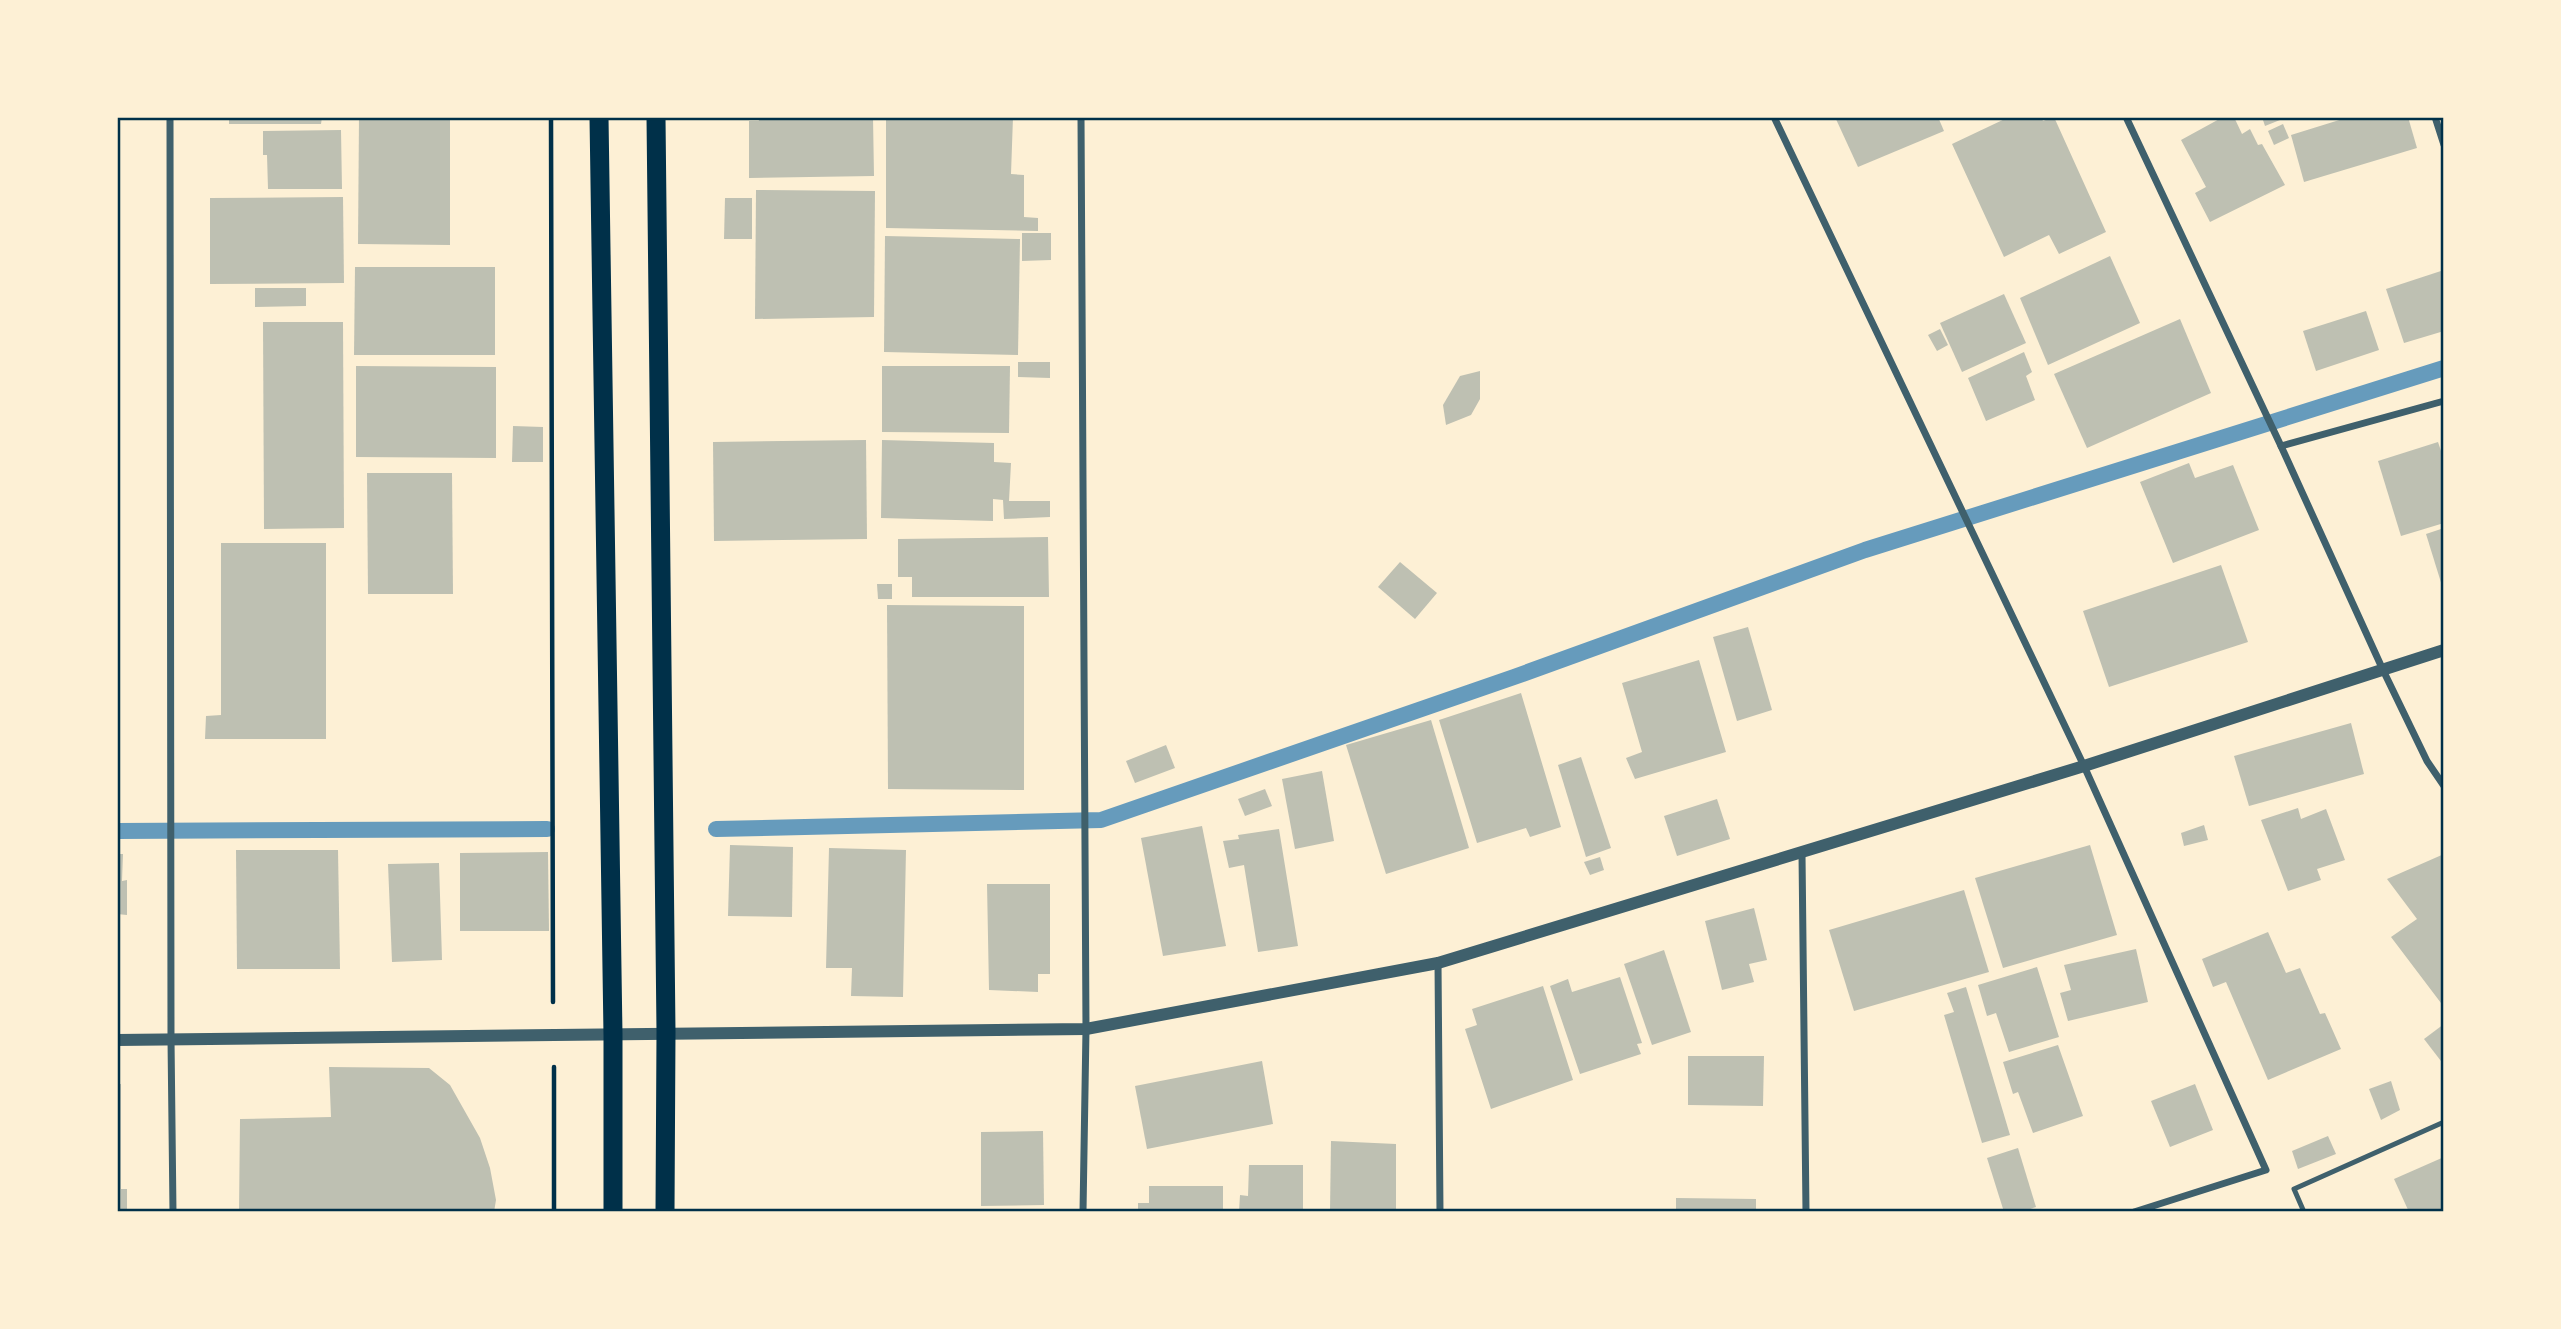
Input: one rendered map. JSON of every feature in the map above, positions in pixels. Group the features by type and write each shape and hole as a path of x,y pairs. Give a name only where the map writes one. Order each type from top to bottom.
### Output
{"highway":[{"path":"599,117 614,1212"},
{"path":"656,117 666,1032 665,1212"}],"street":[{"path":"170,117 173,1212"},
{"path":"1081,117 1086,1030 1083,1212"},
{"path":"1774,117 2084,766 2266,1170 2134,1212"},
{"path":"2126,117 2383,670 2427,761 2444,786"},
{"path":"2434,117 2444,145"},
{"path":"2281,446 2444,401"},
{"path":"117,1040 613,1035 666,1032 1086,1030 1438,963 1802,854 2444,650"},
{"path":"1802,854 1806,1212"},
{"path":"1438,963 1440,1212"}],"lane":[{"path":"2304,1212 2294,1189 2444,1122"}],"path":[{"path":"551,117 554,1212"}],"building":[{"path":"229,117 322,117 321,124 229,124"},
{"path":"359,117 450,117 450,245 358,244"},
{"path":"758,117 873,117 874,176 749,178 749,121 759,121"},
{"path":"886,117 1013,117 1011,174 1024,175 1024,217 1038,218 1038,231 886,228"},
{"path":"1835,117 1938,117 1944,131 1858,167"},
{"path":"2009,117 2041,117 2043,121 2054,117 2106,232 2059,254 2049,235 2004,257 1952,144"},
{"path":"2223,117 2234,117 2242,134 2250,129 2258,145 2262,144 2285,185 2210,222 2195,193 2206,187 2181,140"},
{"path":"2262,117 2279,117 2280,120 2265,126"},
{"path":"2349,117 2408,117 2417,148 2304,182 2291,135"},
{"path":"2283,124 2289,138 2274,145 2268,131"},
{"path":"341,130 342,189 268,189 263,131"},
{"path":"756,190 875,191 874,317 755,319"},
{"path":"343,197 344,283 210,284 210,198"},
{"path":"725,198 752,198 752,239 724,239"},
{"path":"1022,233 1051,233 1051,260 1022,261"},
{"path":"885,236 1020,239 1018,355 884,352"},
{"path":"2110,256 2140,323 2048,365 2020,298"},
{"path":"355,267 495,267 495,355 354,355"},
{"path":"2444,270 2444,331 2404,343 2386,289"},
{"path":"255,288 306,288 306,306 255,307"},
{"path":"2004,294 2026,343 1962,372 1940,323"},
{"path":"2366,311 2379,350 2316,371 2303,331"},
{"path":"2180,319 2211,393 2087,448 2054,374"},
{"path":"263,322 343,322 344,528 264,529"},
{"path":"1940,329 1948,345 1937,351 1928,335"},
{"path":"2024,352 2032,372 2026,376 2035,400 1986,421 1968,378"},
{"path":"1018,362 1050,362 1050,378 1018,377"},
{"path":"356,366 496,367 496,458 356,457"},
{"path":"882,366 1010,366 1009,433 882,432"},
{"path":"1480,371 1480,399 1471,415 1446,425 1443,405 1460,376"},
{"path":"513,426 543,427 543,462 512,462"},
{"path":"866,440 867,539 714,541 713,442"},
{"path":"882,440 994,443 994,462 1011,463 1009,501 1050,501 1050,517 1004,519 1003,500 993,499 993,521 881,518"},
{"path":"2438,442 2444,460 2444,523 2401,536 2378,461"},
{"path":"2189,463 2195,478 2233,465 2259,530 2173,563 2140,482"},
{"path":"367,473 452,473 453,594 368,594"},
{"path":"2444,528 2444,589 2443,589 2426,534"},
{"path":"1048,537 1049,597 912,597 912,577 898,577 898,539"},
{"path":"221,543 326,543 326,739 205,739 206,716 221,715"},
{"path":"1400,562 1437,593 1415,619 1378,587"},
{"path":"2221,565 2248,642 2109,687 2083,611"},
{"path":"877,584 892,584 892,599 878,599"},
{"path":"887,605 1024,606 1024,790 888,789"},
{"path":"1748,627 1772,710 1737,721 1713,637"},
{"path":"1699,660 1726,752 1635,779 1626,758 1642,752 1622,683"},
{"path":"1521,693 1561,827 1530,837 1526,828 1477,843 1439,720"},
{"path":"1431,720 1469,848 1386,874 1346,745"},
{"path":"2351,723 2364,774 2249,806 2234,756"},
{"path":"1166,745 1175,768 1135,783 1126,761"},
{"path":"1581,757 1611,848 1586,857 1558,765"},
{"path":"1322,771 1334,841 1295,849 1282,779"},
{"path":"1265,789 1272,806 1245,816 1238,799"},
{"path":"1717,799 1730,839 1677,856 1664,816"},
{"path":"2298,808 2301,819 2326,809 2345,860 2317,869 2321,880 2288,891 2261,820"},
{"path":"2204,825 2208,840 2184,846 2181,833"},
{"path":"1202,826 1226,946 1163,956 1141,838"},
{"path":"1279,829 1298,946 1258,952 1244,865 1229,868 1223,841 1239,839 1238,835"},
{"path":"730,845 793,847 792,917 728,916"},
{"path":"2090,845 2117,935 2003,968 1975,878"},
{"path":"829,848 906,850 903,997 851,996 852,968 826,968"},
{"path":"236,850 338,850 340,969 237,969"},
{"path":"548,852 549,931 460,931 460,853"},
{"path":"117,854 123,854 122,881 127,880 127,915 117,914"},
{"path":"2444,854 2444,1007 2391,937 2417,919 2387,879"},
{"path":"1600,857 1604,870 1590,875 1584,862"},
{"path":"439,863 442,960 392,962 388,864"},
{"path":"987,884 1050,884 1050,974 1038,974 1038,992 989,990"},
{"path":"1964,890 1989,972 1854,1011 1829,930"},
{"path":"1754,908 1767,960 1749,964 1754,982 1722,990 1705,921"},
{"path":"2268,932 2286,973 2300,968 2320,1014 2325,1013 2341,1049 2268,1080 2226,982 2213,987 2202,959"},
{"path":"2136,949 2148,1002 2068,1021 2060,993 2071,990 2064,965"},
{"path":"1664,950 1691,1032 1652,1045 1624,964"},
{"path":"2037,967 2059,1037 2009,1052 1996,1013 1987,1016 1978,985"},
{"path":"1620,977 1642,1043 1637,1044 1641,1054 1580,1074 1550,986 1568,979 1572,992"},
{"path":"1543,986 1573,1080 1491,1109 1465,1029 1477,1025 1472,1009"},
{"path":"1966,987 2010,1135 1982,1143 1944,1015 1954,1012 1947,993"},
{"path":"2444,1024 2444,1065 2424,1039"},
{"path":"2058,1045 2083,1116 2033,1133 2018,1092 2013,1094 2003,1062"},
{"path":"1688,1056 1764,1056 1763,1106 1688,1105"},
{"path":"1262,1061 1273,1124 1147,1149 1135,1086"},
{"path":"329,1067 429,1068 450,1085 480,1138 490,1168 496,1200 494,1212 239,1212 240,1119 331,1117"},
{"path":"2391,1081 2400,1110 2381,1120 2369,1089"},
{"path":"117,1084 121,1084 121,1189 127,1189 127,1212 117,1212"},
{"path":"2195,1084 2213,1130 2170,1147 2151,1101"},
{"path":"1043,1131 1044,1205 981,1206 981,1132"},
{"path":"2328,1136 2336,1154 2298,1169 2292,1151"},
{"path":"1331,1141 1396,1144 1396,1212 1330,1211"},
{"path":"2018,1148 2036,1207 2021,1212 2004,1212 1987,1158"},
{"path":"2444,1157 2444,1212 2409,1212 2394,1179"},
{"path":"1249,1165 1303,1165 1303,1212 1239,1212 1240,1195 1248,1196"},
{"path":"1149,1186 1223,1186 1223,1212 1138,1212 1138,1203 1149,1203"},
{"path":"1676,1198 1756,1199 1756,1212 1676,1212"}],"waterway":[{"path":"716,829 1101,820 1514,677 1865,550 2444,368"},
{"path":"117,831 547,829"}]}
